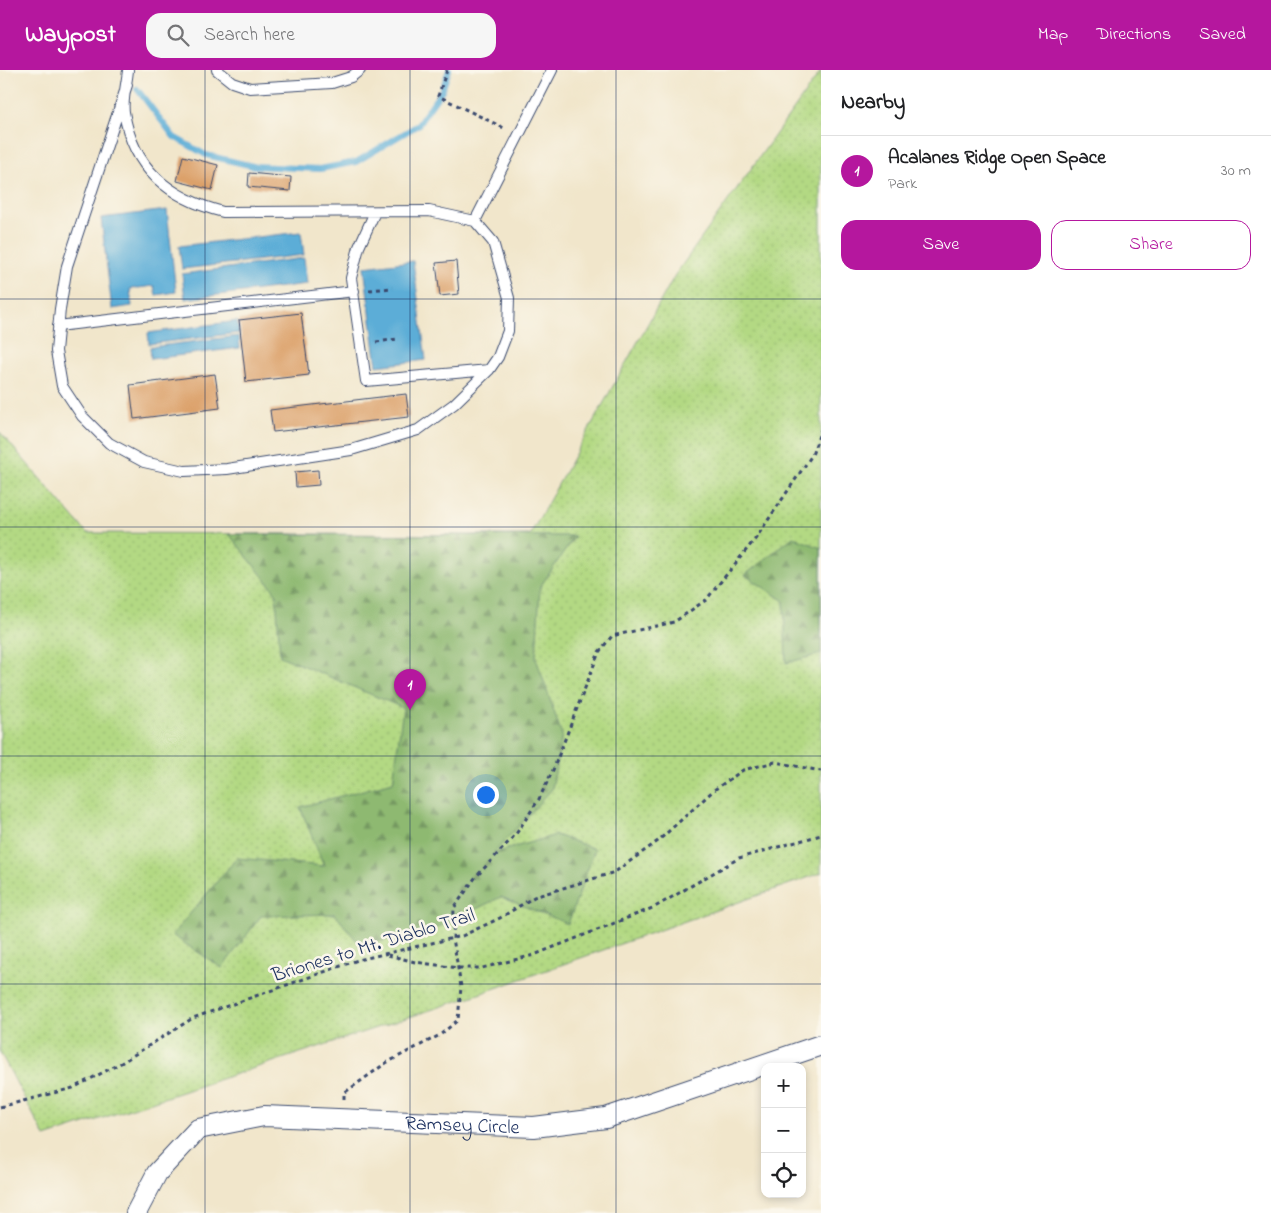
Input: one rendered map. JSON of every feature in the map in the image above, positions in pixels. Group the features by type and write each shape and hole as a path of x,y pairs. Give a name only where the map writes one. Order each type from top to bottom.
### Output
{"street":[{"name":"Ramsey Circle","path":"136,1213 157,1173 198,1129 264,1116 534,1127 606,1118 821,1045"}],"lane":[{"path":"127,85 67,266 56,351 62,386 82,416 109,443 144,462 184,471 227,469 351,450 418,430 454,404 489,370 498,357 508,331 509,298 493,242 475,221 429,211 223,212 201,207 171,191 144,166 135,151 124,111 127,85 128,70"},
{"path":"216,70 232,82 250,88 332,83 351,77 360,70"},
{"path":"475,221 552,70"},
{"path":"375,212 360,247 351,278 366,381 489,370"},
{"path":"58,326 354,292"}],"path":[{"path":"447,70 438,96 520,135"},
{"path":"354,292 393,288"},
{"path":"360,344 398,339"},
{"path":"344,1118 344,1093 386,1063 440,1035 458,1020 461,987 453,938 454,908 475,878 516,834 539,799 553,770 599,652 612,636 674,622 706,600 756,538 812,455 821,430"},
{"name":"Briones to Mt. Diablo Trail","path":"0,1106 74,1088 121,1063 194,1018 358,960 462,936 500,918 534,897 615,872 658,842 714,790 744,770 776,762 821,771"},
{"path":"385,954 415,962 458,968 482,968 534,955 655,907 739,858 821,835"}],"green space":[{"path":"821,71 821,873 476,995 45,1137 0,1052 0,432 87,533 530,535 675,275"},
{"path":"229,534 575,536 540,587 536,658 562,735 552,789 494,853 556,835 595,849 568,924 501,897 441,926 361,946 335,914 261,916 222,968 172,935 237,858 324,866 300,807 393,782 403,708 280,656 276,593"},
{"path":"793,537 821,548 821,654 786,663 784,601 745,575"}],"water":[{"path":"167,210 176,292 156,295 154,286 130,289 132,306 112,309 101,218"},
{"path":"301,232 304,255 182,269 179,246"},
{"path":"304,258 307,284 185,299 182,274"},
{"path":"413,261 426,360 377,366 364,267"},
{"path":"237,321 239,333 149,344 148,333"},
{"path":"239,336 240,348 151,359 150,347"}],"building":[{"path":"183,156 218,165 212,190 177,181"},
{"path":"249,173 291,177 290,191 248,187"},
{"path":"456,261 459,294 440,296 436,263"},
{"path":"301,313 309,375 246,382 239,320"},
{"path":"215,374 220,408 134,419 130,385"},
{"path":"406,394 409,417 273,432 270,410"},
{"path":"318,470 319,485 296,487 295,472"}],"waterway":[{"path":"137,89 174,137 206,155 253,166 320,169 356,162 418,125 442,90 449,70"}],"place":[{"name":"Acalanes Ridge Open Space","path":"410,710"}]}
